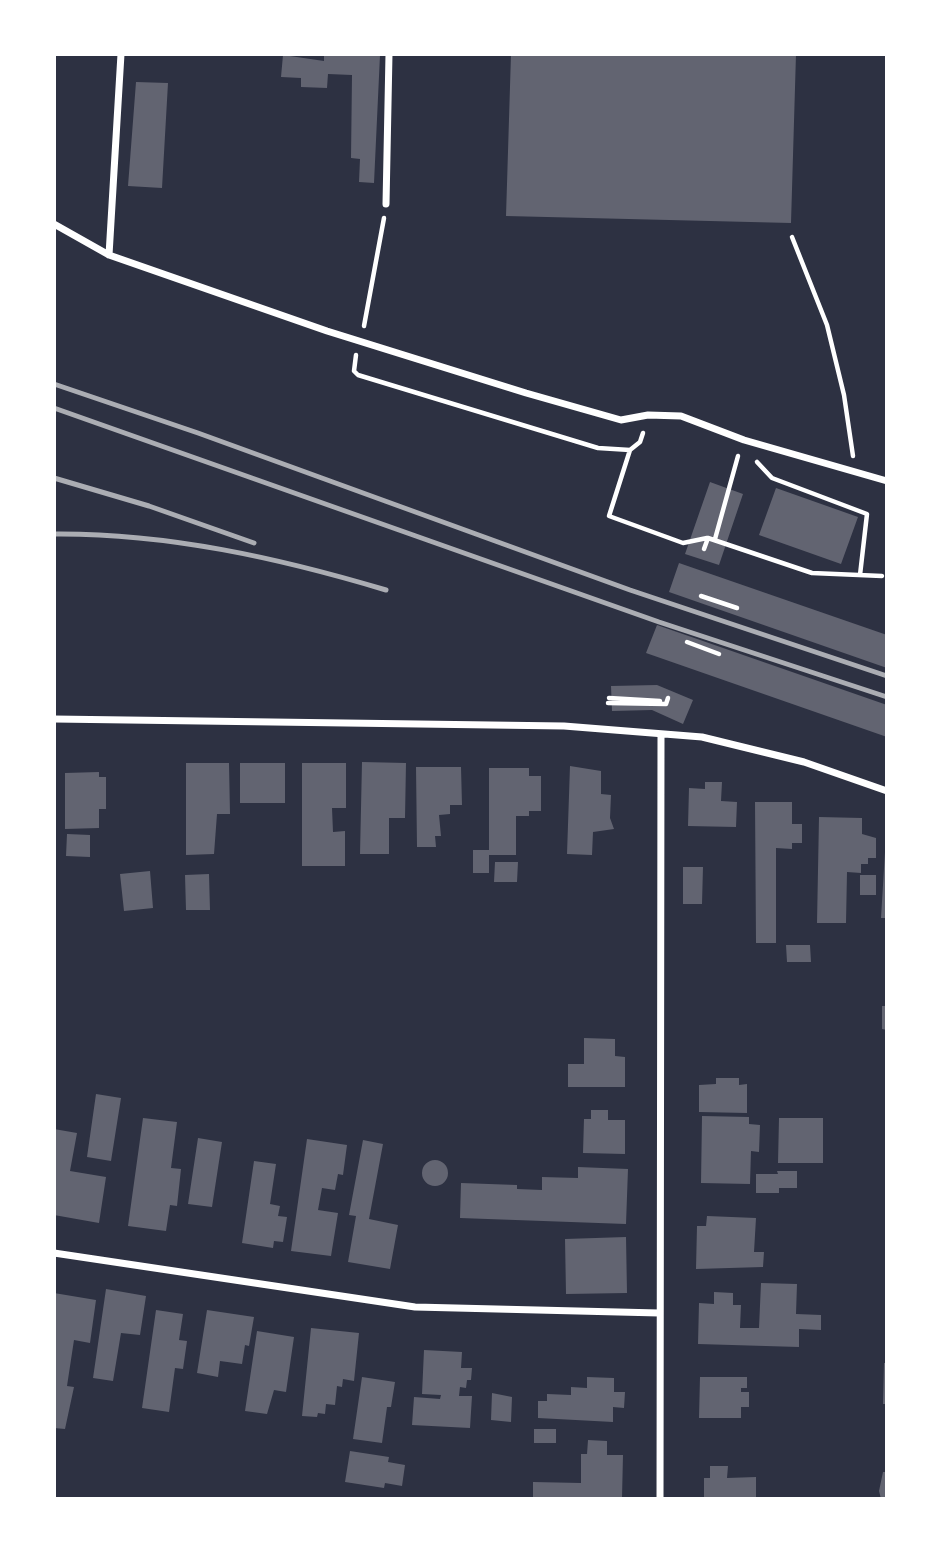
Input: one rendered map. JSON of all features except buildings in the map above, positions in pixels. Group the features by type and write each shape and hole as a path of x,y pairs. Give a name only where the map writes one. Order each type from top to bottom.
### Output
{"street":[{"path":"109,255 121,54"},
{"path":"386,204 389,54"},
{"path":"54,224 109,255 327,331 526,393 621,420 648,415 681,416 743,442 887,481"},
{"path":"54,719 564,726 661,733 702,737 758,749 887,790"},
{"path":"660,1499 661,733"},
{"path":"54,1253 415,1307 659,1313"}],"path":[{"path":"368,313 386,204"},
{"path":"792,237 827,324 844,395 856,474"},
{"path":"354,371 358,375 598,449 630,450"},
{"path":"646,424 640,442 630,450 608,516 683,543 708,538 812,573 882,576"},
{"path":"715,539 743,442"},
{"path":"743,442 772,478 867,514 860,575"},
{"path":"704,549 708,538"},
{"path":"701,596 737,608"},
{"path":"687,642 719,654"},
{"path":"660,701 608,701 666,704 668,698"}],"railway":[{"path":"54,384 198,433 630,590 887,676"},
{"path":"54,408 659,622 887,697"},
{"path":"54,478 149,506 254,543"},
{"path":"54,534 138,538 222,550 264,558 386,590"}]}
